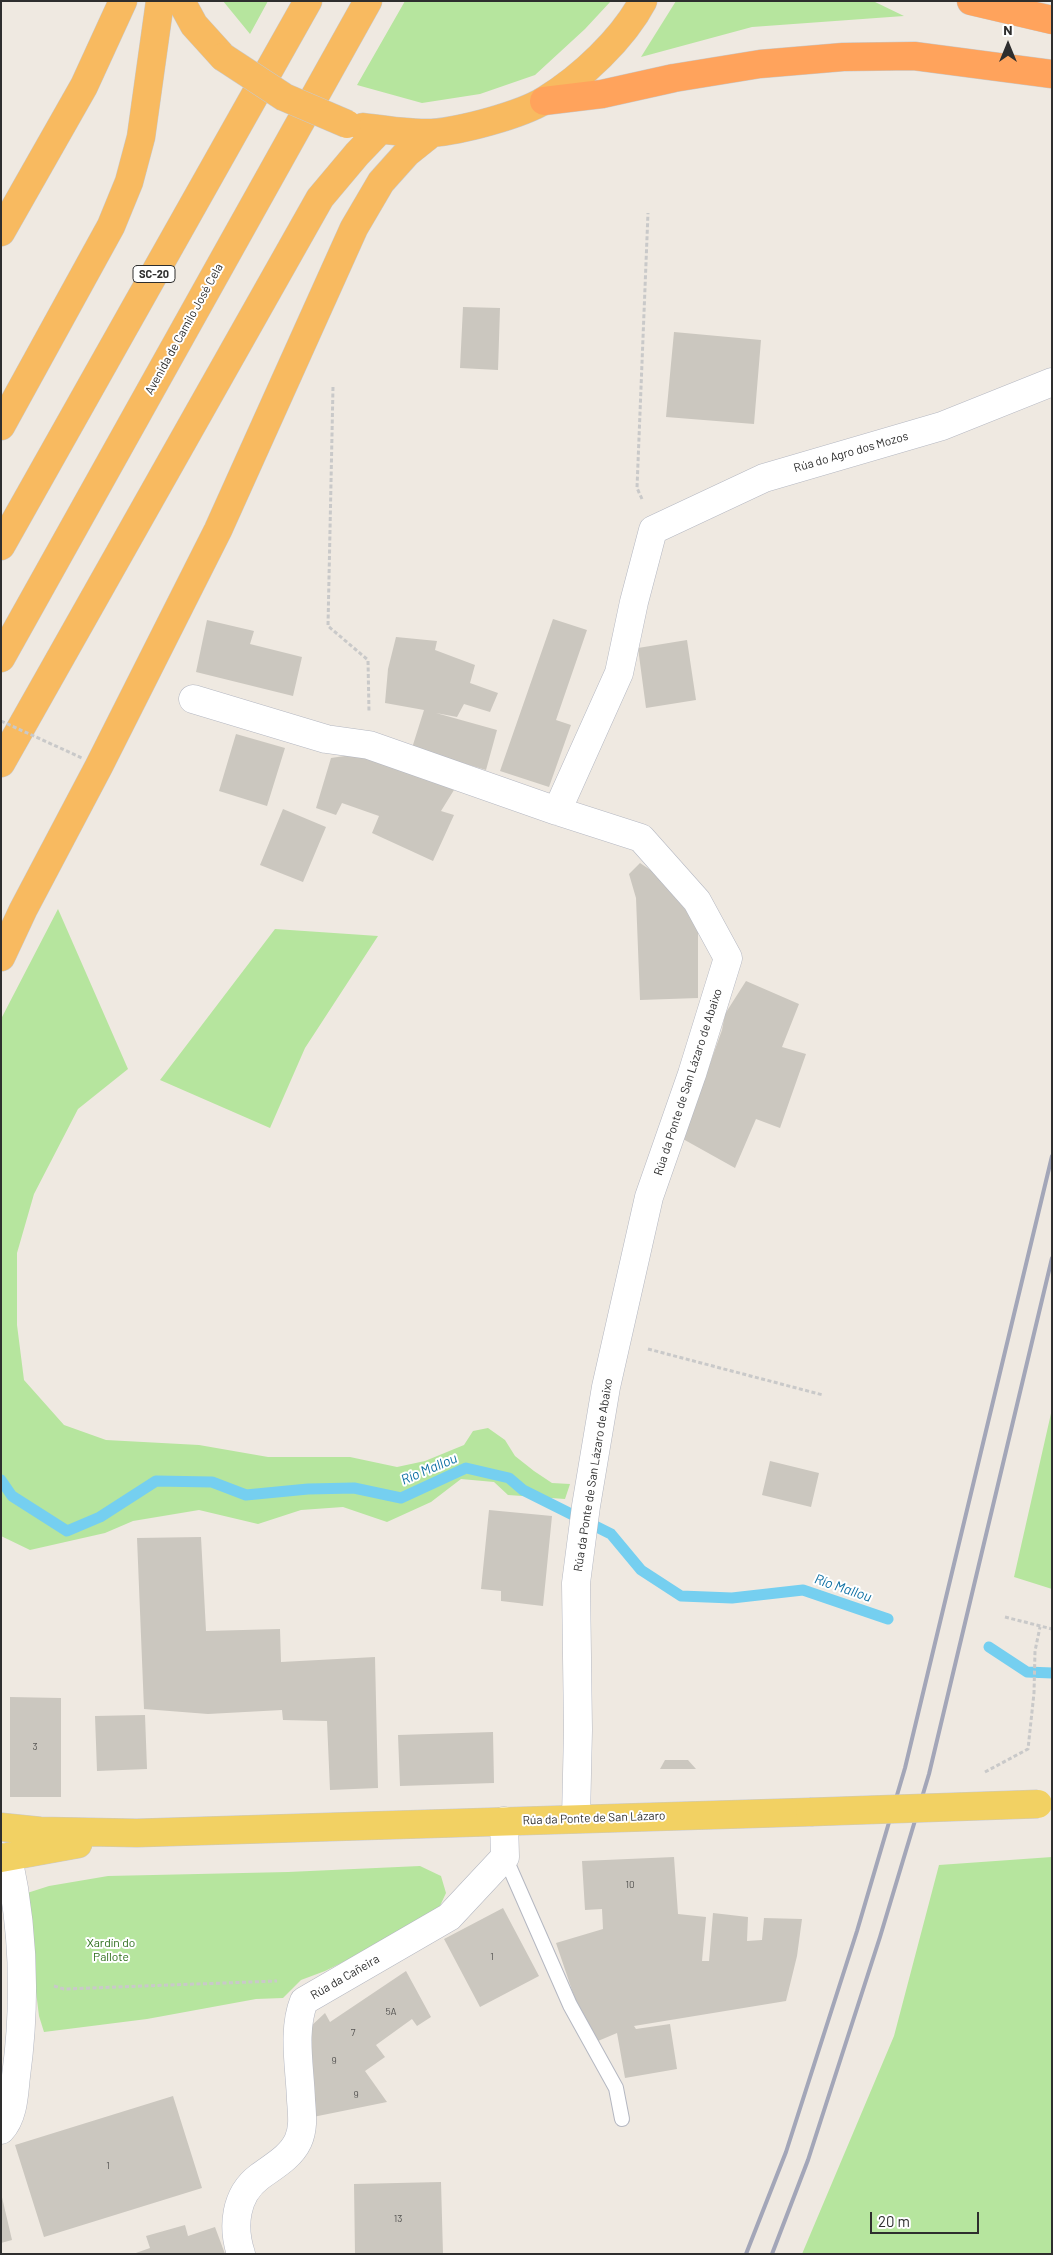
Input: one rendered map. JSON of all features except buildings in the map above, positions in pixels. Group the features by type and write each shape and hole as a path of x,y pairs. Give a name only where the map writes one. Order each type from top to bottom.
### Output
{"highway":[{"path":"1,232 84,86 123,1"},
{"path":"1,426 111,226 129,182 141,137 160,1"},
{"path":"181,1 194,25 223,58 284,97 347,124 380,130 432,133 460,128 512,114 544,100 596,61 636,14 644,1"},
{"name":"SC-20","path":"1,546 308,1"},
{"name":"Avenida de Camilo José Cela","path":"1,658 368,1"},
{"path":"971,1 1052,20"},
{"path":"544,100 602,94 674,78 760,64 842,57 914,56 1052,74"},
{"path":"1,763 320,198 380,130"},
{"path":"1,957 23,910 99,766 218,530 354,228 381,182 407,153 432,133"}],"main road":[{"name":"Rúa da Ponte de San Lázaro","path":"1,1827 40,1831 137,1833 1045,1804"},
{"name":"Rúa da Ponte de San Lázaro","path":"5,1857 137,1833"}],"street":[{"name":"Rúa do Agro dos Mozos","path":"653,530 764,478 942,426 1052,382"},
{"path":"558,811 619,673 634,602 653,530"},
{"name":"Rúa da Ponte de San Lázaro de Abaixo","path":"193,699 326,739 369,745 641,838 697,901 728,958 692,1074 649,1197 606,1387 586,1506 576,1583 578,1730 576,1818"},
{"path":"504,1821 505,1857"},
{"path":"1,2130 10,2113 13,2099 22,2027 23,1984 19,1923 5,1857"},
{"name":"Rúa da Cañeira","path":"241,2254 237,2243 236,2218 242,2195 256,2179 285,2158 297,2142 302,2124 298,2015 304,2001 449,1917 505,1857"}],"lane":[{"path":"505,1857 570,2005 616,2088 622,2119"}],"path":[{"path":"648,213 637,488 653,530"},
{"path":"333,387 328,626 368,660 369,745"},
{"path":"1,721 82,758"},
{"path":"616,1341 823,1395"},
{"path":"1005,1617 1052,1629"},
{"path":"982,1774 1028,1749 1034,1693 1035,1651 1040,1627"},
{"path":"88,1988 278,1981 304,2001"}],"green space":[{"path":"223,1 268,1 250,34"},
{"path":"405,1 611,1 585,29 535,75 480,94 422,103 357,85"},
{"path":"676,1 873,1 904,16 752,27 641,57"},
{"path":"58,909 128,1069 78,1109 34,1194 17,1253 17,1325 24,1380 64,1425 106,1440 199,1445 268,1457 350,1457 397,1467 425,1461 464,1445 473,1431 488,1428 505,1440 515,1456 534,1471 552,1483 570,1484 565,1499 508,1495 494,1482 461,1479 431,1502 387,1522 343,1507 301,1510 258,1524 199,1510 133,1521 105,1533 30,1550 1,1536 1,1019"},
{"path":"275,929 378,936 305,1048 270,1128 160,1080"},
{"path":"1052,1409 1052,1589 1014,1577"},
{"path":"1052,1857 1052,2254 802,2254 894,2036 939,1865"},
{"name":"Xardín do Pallote","path":"420,1866 441,1876 446,1893 439,1908 388,1940 325,1971 301,1980 283,1998 256,1999 147,2019 44,2032 39,2016 24,1894 49,1886 108,1876 288,1872"}],"waterway":[{"name":"Río Mallou","path":"1,1480 12,1496 67,1531 100,1517 156,1481 212,1482 246,1495 308,1489 354,1488 401,1498 466,1468 509,1478 523,1490 611,1534 641,1570 681,1596 732,1598 803,1590 888,1619"},
{"name":"Río Mallou","path":"989,1647 1027,1672 1052,1673"}],"railway":[{"path":"746,2254 786,2152 857,1931 905,1768 1052,1156"},
{"path":"772,2254 808,2160 880,1937 929,1774 1052,1258"}]}
